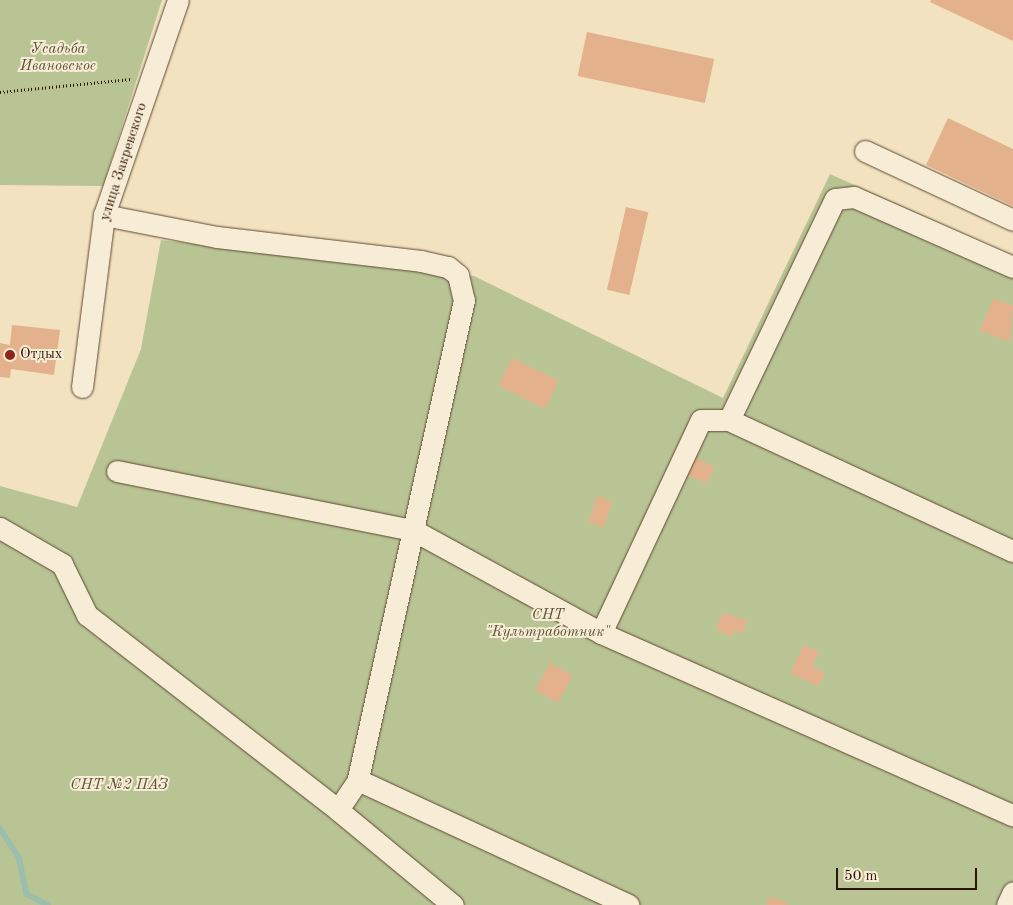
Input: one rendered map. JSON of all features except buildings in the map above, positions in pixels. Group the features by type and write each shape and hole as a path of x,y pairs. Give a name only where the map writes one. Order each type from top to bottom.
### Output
{"street":[{"name":"улица Закревского","path":"82,387 104,215 178,0"},
{"path":"865,151 1013,220"},
{"path":"729,420 835,200 854,197 1013,267"},
{"path":"104,215 217,237 421,260 448,267 458,275 464,300 358,780 338,810"},
{"path":"600,633 701,420 729,420 1013,551"},
{"path":"117,470 412,530 600,633 1013,816"},
{"path":"0,528 62,564 87,616 338,810 453,905"},
{"path":"358,780 628,905"},
{"path":"1007,905 1013,892"}],"path":[{"path":"0,92 152,77"}],"green space":[{"name":"Усадьба Ивановское","path":"0,0 162,0 103,186 0,185"},
{"name":"СНТ \"Культработник\"","path":"830,174 1013,256 1013,905 0,905 0,486 77,507 141,349 161,240 474,276 723,398"}],"waterway":[{"path":"0,828 19,857 27,894 48,905"}],"place":[{"name":"Отдых","path":"10,355"}],"park label":[{"name":"СНТ №2 ПАЗ","path":"119,786"}]}
